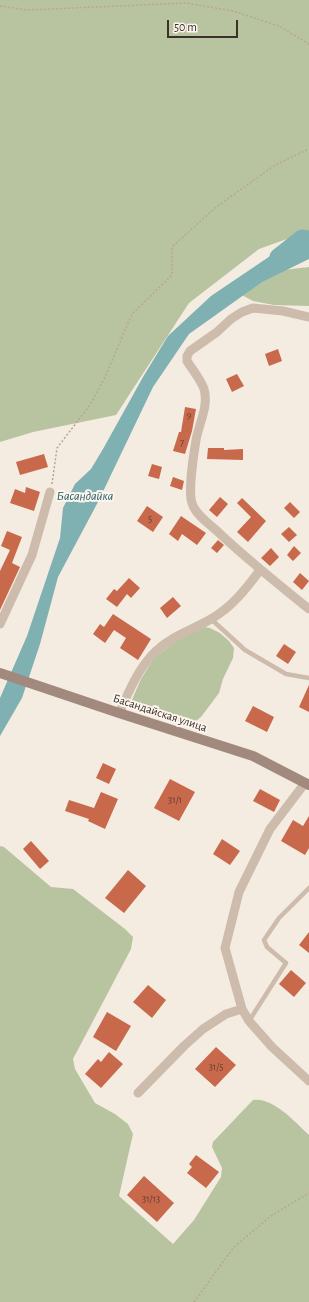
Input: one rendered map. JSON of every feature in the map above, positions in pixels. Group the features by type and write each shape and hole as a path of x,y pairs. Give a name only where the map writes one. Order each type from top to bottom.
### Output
{"street":[{"path":"309,317 283,311 253,308 230,319 216,332 190,351 187,356 187,361 204,388 206,399 196,439 190,491 192,504 198,514 260,570 309,609"},
{"path":"0,624 32,555 50,492"},
{"path":"119,714 139,671 156,651 174,637 226,610 243,592 260,570"},
{"name":"Басандайская улица","path":"0,672 119,714 253,756 307,784"},
{"path":"307,784 270,829 238,892 225,948 242,1009 272,1047 309,1081"},
{"path":"138,1092 184,1046 204,1029 226,1014 242,1009"}],"lane":[{"path":"211,619 245,650 286,674 309,678"},
{"path":"250,1021 286,963 267,947 264,940 279,918 309,888"}],"path":[{"path":"0,6 28,10 186,3 233,11 279,26 309,44"},
{"path":"50,492 57,448 90,405 105,377 132,314 172,276 172,247 215,208 269,169 309,149"},
{"path":"194,1302 234,1247 271,1216 309,1192"}],"green space":[{"path":"0,0 309,0 309,231 259,249 189,303 116,415 33,432 0,442"},
{"path":"309,267 309,306 274,305 253,301 240,294 283,270"},
{"path":"200,626 210,628 220,633 234,648 233,658 223,679 219,693 201,717 192,724 140,710 131,702 141,679 154,658 188,632"},
{"path":"0,846 4,847 51,887 73,889 125,929 133,937 131,949 73,1059 75,1069 95,1103 115,1114 128,1124 133,1134 119,1196 173,1244 194,1220 221,1177 222,1168 212,1147 213,1142 253,1100 261,1100 276,1106 309,1135 309,1302 0,1302"}],"water":[{"name":"Басандайка","path":"309,240 309,259 262,282 189,334 153,387 98,502 58,577 40,644 22,698 0,736 0,698 27,636 60,538 63,508 75,484 91,469 168,336 211,296 285,246"}],"building":[{"path":"278,349 282,361 269,366 265,354"},
{"path":"237,374 244,386 232,392 226,379"},
{"path":"185,407 196,409 192,431 185,454 173,451 179,432 181,432"},
{"path":"208,448 224,448 224,450 243,449 243,460 207,459"},
{"path":"44,454 48,467 20,475 16,462"},
{"path":"152,464 162,467 159,479 148,476"},
{"path":"173,477 184,481 182,490 170,486"},
{"path":"26,487 40,492 34,511 10,503 15,489 25,493"},
{"path":"220,497 228,504 217,517 209,510"},
{"path":"242,498 266,521 248,542 237,532 251,517 237,503"},
{"path":"290,502 300,512 294,518 284,508"},
{"path":"147,506 163,517 153,532 137,521"},
{"path":"181,516 206,533 197,545 182,534 178,541 169,534"},
{"path":"289,527 297,535 289,542 281,534"},
{"path":"7,531 22,537 12,563 20,567 0,610 0,571 10,550 1,546"},
{"path":"218,540 224,545 217,553 211,548"},
{"path":"294,546 301,553 293,561 287,555"},
{"path":"271,548 279,557 270,566 261,558"},
{"path":"300,573 309,581 302,590 293,582"},
{"path":"129,578 140,588 131,598 127,594 117,607 106,599 114,589 117,591"},
{"path":"173,597 181,606 167,618 160,608"},
{"path":"113,614 151,639 138,660 120,648 126,638 114,630 105,643 93,634 100,624 104,627"},
{"path":"284,644 296,652 288,664 276,656"},
{"path":"309,685 309,712 299,707"},
{"path":"253,706 274,717 267,732 245,721"},
{"path":"103,763 116,769 109,784 96,778"},
{"path":"170,779 195,792 179,821 154,808"},
{"path":"260,789 280,800 274,812 253,801"},
{"path":"101,792 118,799 105,829 88,821 89,819 65,811 69,800 94,808"},
{"path":"309,816 309,848 305,855 281,841 293,820 303,826"},
{"path":"222,839 240,851 230,865 213,854"},
{"path":"31,841 49,861 40,869 23,849"},
{"path":"128,870 146,886 124,913 105,898"},
{"path":"309,932 309,953 299,945"},
{"path":"291,970 306,983 294,997 279,984"},
{"path":"148,985 166,1000 152,1018 133,1002"},
{"path":"107,1012 131,1026 116,1051 93,1037"},
{"path":"216,1047 236,1065 215,1087 195,1069"},
{"path":"109,1052 123,1064 101,1088 85,1074 98,1059 101,1062"},
{"path":"196,1155 219,1172 206,1188 187,1173 192,1167 189,1164"},
{"path":"144,1176 174,1203 157,1222 127,1195"}],"waterway":[{"name":"Басандайка","path":"278,257 302,238 309,239"}]}
